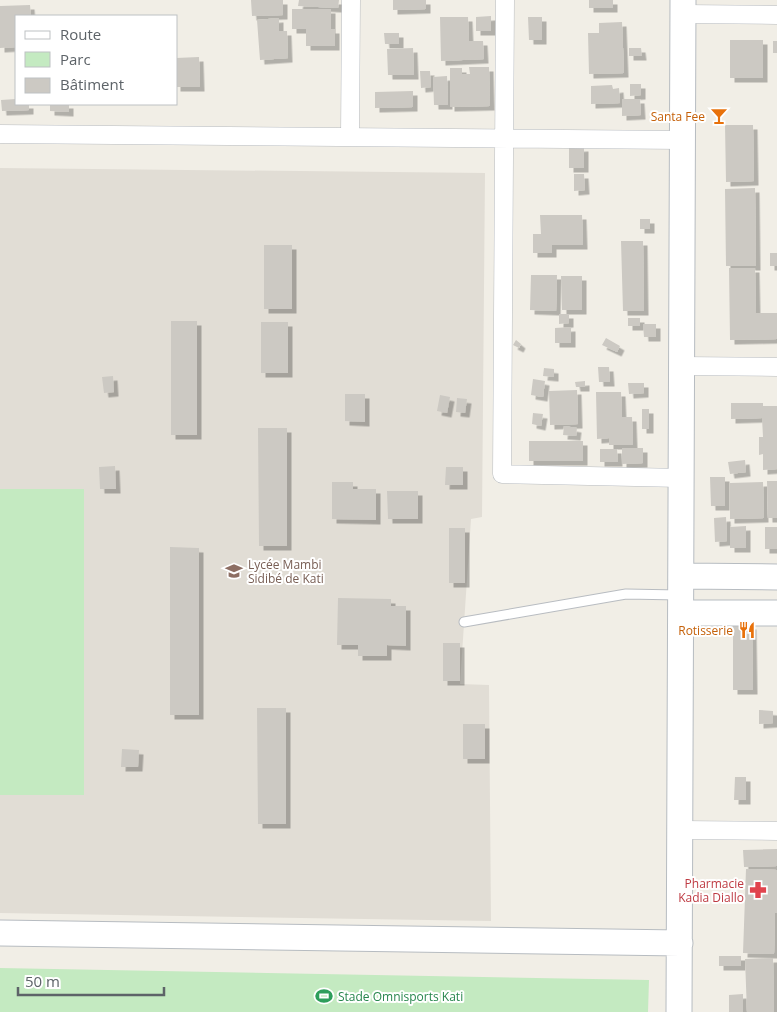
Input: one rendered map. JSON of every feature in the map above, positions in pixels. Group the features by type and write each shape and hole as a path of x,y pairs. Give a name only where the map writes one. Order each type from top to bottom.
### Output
{"main road":[{"path":"679,1012 683,7"},
{"path":"681,595 777,577"},
{"path":"681,595 777,613"},
{"path":"0,934 680,943"}],"street":[{"path":"350,0 350,137"},
{"path":"505,0 502,474 681,478"},
{"path":"683,7 777,15"},
{"path":"0,134 683,140"},
{"path":"682,366 777,367"},
{"path":"681,830 777,832"}],"lane":[{"path":"464,622 626,594 681,595"}],"shaded area":[{"name":"Lycée Mambi Sidibé de Kati","path":"0,168 485,173 482,517 471,519 460,684 489,685 491,921 0,913"}],"green space":[{"path":"0,489 84,489 84,795 0,795"},
{"name":"Stade Omnisports Kati","path":"0,968 649,980 648,1012 0,1012"}],"building":[{"path":"251,0 283,0 283,15 252,16"},
{"path":"299,0 339,0 338,8 298,6"},
{"path":"393,0 426,0 426,9 393,10"},
{"path":"589,0 613,0 613,8 589,8"},
{"path":"30,5 31,15 15,15 15,47 0,48 0,6"},
{"path":"292,9 331,9 331,29 335,29 335,46 306,46 306,29 292,29"},
{"path":"491,16 491,31 476,31 476,17"},
{"path":"440,17 468,17 469,41 483,41 484,59 441,61"},
{"path":"528,17 542,17 542,40 529,40"},
{"path":"279,18 279,31 287,31 288,58 260,60 257,20"},
{"path":"622,22 624,73 589,74 588,33 599,33 599,23"},
{"path":"384,33 399,33 399,44 385,44"},
{"path":"730,40 763,40 763,78 730,78"},
{"path":"773,41 777,41 777,53 773,53"},
{"path":"413,48 414,75 388,75 387,49"},
{"path":"629,48 641,48 642,56 629,56"},
{"path":"199,57 200,87 178,87 178,58"},
{"path":"469,67 489,67 490,106 450,107 450,68 462,68 462,74 470,74"},
{"path":"420,71 430,71 431,87 421,88"},
{"path":"447,76 448,105 434,105 433,77"},
{"path":"630,84 641,84 641,95 630,96"},
{"path":"612,85 613,89 619,88 620,103 591,104 591,86"},
{"path":"413,91 413,107 375,108 375,92"},
{"path":"15,99 15,105 29,105 29,110 2,111 1,100"},
{"path":"622,99 640,99 641,115 622,116"},
{"path":"50,105 69,105 69,112 50,111"},
{"path":"725,125 753,125 754,181 726,182"},
{"path":"584,147 584,168 569,168 569,148"},
{"path":"574,174 584,174 585,190 574,191"},
{"path":"755,188 756,266 726,266 725,189"},
{"path":"540,215 582,215 583,245 552,245 552,253 533,253 533,234 541,234"},
{"path":"640,219 650,219 650,229 640,229"},
{"path":"621,241 643,241 644,311 623,311"},
{"path":"264,245 292,245 292,309 264,309"},
{"path":"770,253 777,253 777,266 770,266"},
{"path":"729,268 755,268 756,313 777,313 777,339 730,340"},
{"path":"531,275 557,275 556,311 530,310"},
{"path":"561,276 582,276 582,310 562,310"},
{"path":"559,314 569,314 569,323 559,324"},
{"path":"628,318 640,318 640,326 628,326"},
{"path":"171,321 197,321 197,435 171,435"},
{"path":"261,322 288,322 288,373 261,373"},
{"path":"643,324 656,324 656,337 644,337"},
{"path":"571,327 571,343 555,343 555,328"},
{"path":"606,338 620,346 617,352 602,345"},
{"path":"516,340 521,344 519,348 513,345"},
{"path":"598,367 609,367 610,382 599,382"},
{"path":"544,368 554,369 554,377 543,376"},
{"path":"113,376 114,392 104,393 102,377"},
{"path":"533,379 545,381 543,397 531,395"},
{"path":"585,381 585,387 576,387 575,382"},
{"path":"628,383 644,383 644,393 629,394"},
{"path":"577,390 578,424 550,425 549,391"},
{"path":"596,392 621,392 622,417 632,417 633,445 609,445 609,438 597,439"},
{"path":"345,394 365,394 365,422 345,421"},
{"path":"440,395 450,397 447,413 437,411"},
{"path":"457,398 467,399 465,413 456,412"},
{"path":"731,403 763,403 763,406 777,406 777,469 763,470 763,454 759,455 759,437 763,437 762,418 731,419"},
{"path":"642,409 649,409 649,429 642,429"},
{"path":"533,413 543,414 541,426 532,424"},
{"path":"564,426 577,428 576,436 563,435"},
{"path":"258,428 287,428 287,546 259,546"},
{"path":"529,441 583,441 583,461 529,461"},
{"path":"622,448 643,448 643,463 622,464"},
{"path":"600,449 617,449 618,462 600,462"},
{"path":"745,460 746,472 730,474 728,462"},
{"path":"115,466 116,489 100,489 99,467"},
{"path":"446,467 463,467 463,485 445,485"},
{"path":"710,477 725,477 725,506 711,506"},
{"path":"767,481 777,481 777,518 768,518"},
{"path":"332,482 353,482 353,489 376,489 376,520 332,519"},
{"path":"763,482 764,518 730,519 730,483"},
{"path":"387,491 418,491 418,519 388,519"},
{"path":"726,517 727,541 715,542 714,518"},
{"path":"746,526 746,548 730,548 730,527"},
{"path":"765,527 777,527 777,549 765,549"},
{"path":"449,528 465,528 465,583 449,583"},
{"path":"170,547 199,548 199,715 170,715"},
{"path":"338,598 391,599 391,606 406,606 406,646 387,645 387,656 358,656 358,645 337,645"},
{"path":"733,625 752,625 753,690 733,690"},
{"path":"443,643 460,643 460,681 443,681"},
{"path":"257,708 286,708 286,824 258,824"},
{"path":"759,710 773,711 773,723 759,724"},
{"path":"463,724 485,724 485,759 463,759"},
{"path":"122,749 139,750 138,767 121,767"},
{"path":"735,777 746,777 746,800 734,800"},
{"path":"777,849 777,866 744,867 743,850"},
{"path":"746,869 777,870 777,913 775,913 774,954 743,953"},
{"path":"719,956 741,956 741,966 719,966"},
{"path":"773,958 774,1012 747,1012 745,959"},
{"path":"743,994 743,1012 729,1012 729,995"}],"place":[{"name":"Santa Fee","path":"719,116"},
{"name":"Lycée Mambi Sidibé de Kati","path":"234,571"},
{"name":"Rotisserie","path":"747,630"},
{"name":"Pharmacie Kadia Diallo","path":"758,890"},
{"name":"Stade Omnisports Kati","path":"324,996"}]}
